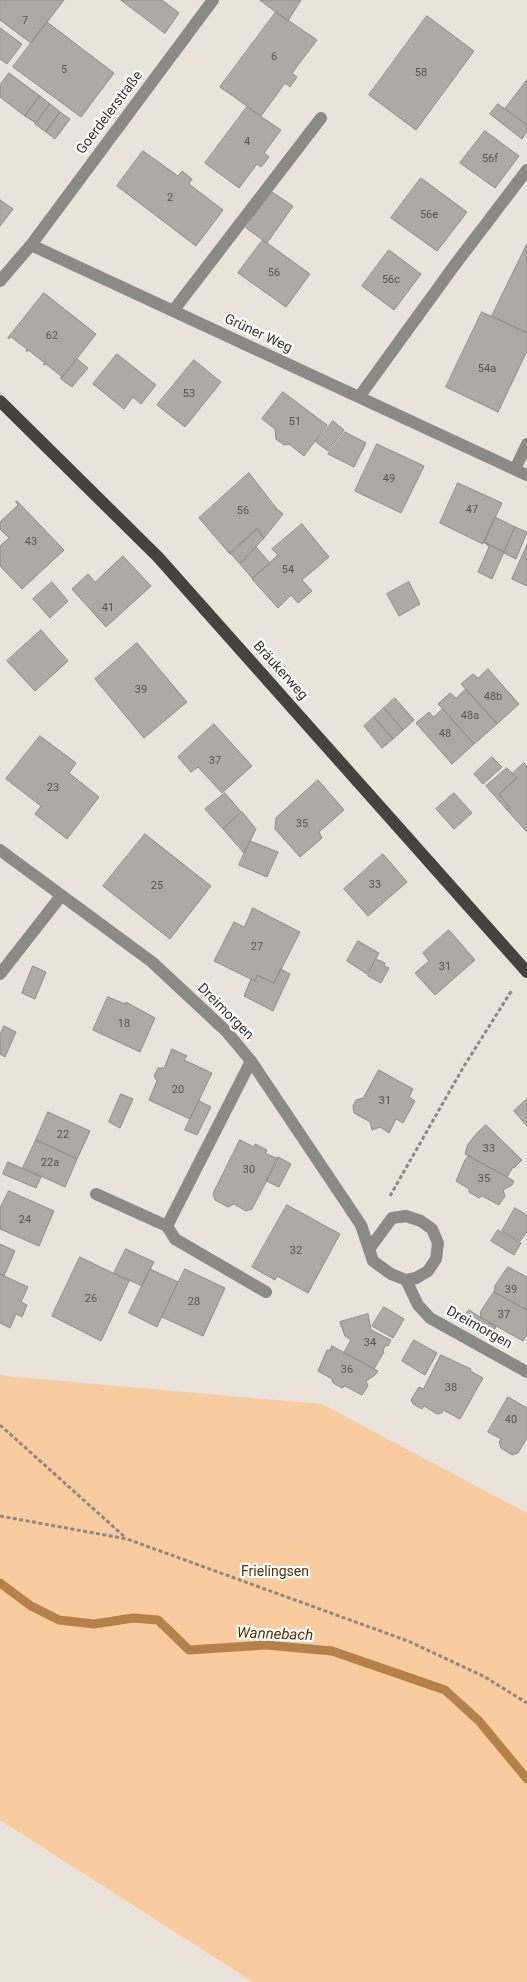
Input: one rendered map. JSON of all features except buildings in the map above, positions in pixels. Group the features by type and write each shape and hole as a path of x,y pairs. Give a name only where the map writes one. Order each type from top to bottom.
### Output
{"main road":[{"name":"Bräukerweg","path":"0,401 158,557 527,972"}],"street":[{"name":"Goerdelerstraße","path":"31,245 213,0"},
{"path":"173,311 321,118"},
{"path":"359,397 454,266 527,170"},
{"path":"0,281 31,245"},
{"name":"Grüner Weg","path":"31,245 521,472 527,444"},
{"name":"Dreimorgen","path":"0,850 152,962 226,1031 251,1061 362,1226 373,1261 390,1274 406,1280 418,1305 430,1318 527,1372"},
{"path":"0,974 61,896"},
{"path":"168,1226 251,1061"},
{"path":"96,1194 168,1226 175,1239 266,1292"},
{"path":"370,1248 392,1218 406,1216 420,1221 432,1229 438,1243 436,1259 428,1271 416,1278 406,1280"}],"path":[{"path":"392,1218 389,1197 464,1066 512,990"},
{"path":"0,1425 128,1539"},
{"path":"0,1516 128,1539 408,1641 485,1677 527,1703"}],"green space":[{"name":"Frielingsen","path":"0,1374 5,1376 322,1404 527,1513 527,1982 253,1982 0,1820"}],"waterway":[{"name":"Wannebach","path":"0,1583 31,1606 59,1620 94,1624 133,1618 158,1620 189,1650 266,1645 332,1651 445,1690 479,1721 527,1779"}]}
